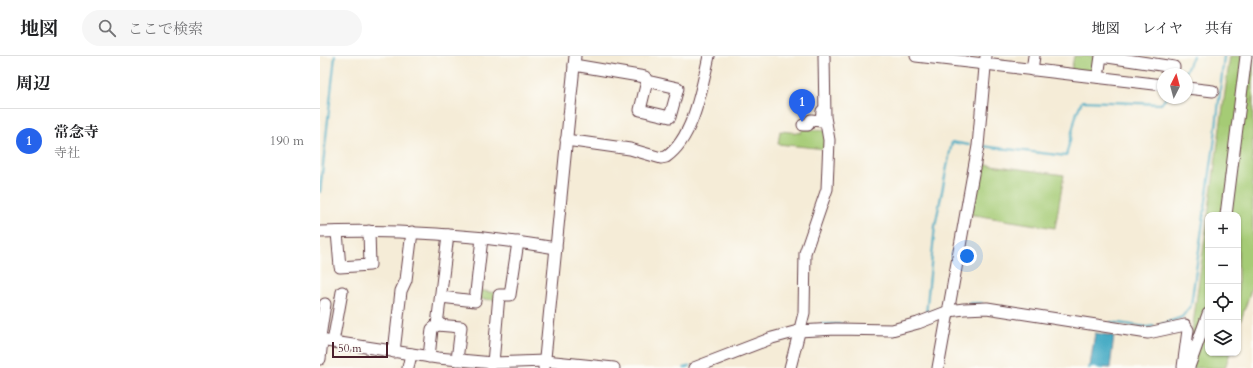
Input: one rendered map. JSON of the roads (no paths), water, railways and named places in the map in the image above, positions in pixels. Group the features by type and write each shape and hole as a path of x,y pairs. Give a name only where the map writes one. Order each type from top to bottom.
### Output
{"street":[{"path":"566,140 611,145 660,158 666,157 675,148 694,119 709,56"},
{"path":"790,368 798,331 804,313 805,252 827,189 828,140 825,106 824,56"},
{"path":"916,56 985,61 1032,70 1157,84"},
{"path":"1032,70 1034,56"},
{"path":"1098,77 1101,56 1130,58 1174,66"},
{"path":"1226,212 1246,56"},
{"path":"1128,81 1130,58"},
{"path":"544,364 574,60 645,77 647,81"},
{"path":"938,368 978,146 985,61"},
{"path":"1193,89 1213,91"},
{"path":"805,121 821,121 822,105 825,106"},
{"path":"337,232 340,267 370,265 369,231"},
{"path":"320,232 412,232 518,242 556,248"},
{"path":"394,352 401,291 406,280 412,232"},
{"path":"434,361 432,330 437,325 448,235"},
{"path":"441,297 475,301 482,238"},
{"path":"496,365 499,295 510,295 518,242"},
{"path":"320,359 324,340 342,292"},
{"path":"324,340 325,304"},
{"path":"694,368 772,338 798,331 836,328 892,330 918,323 949,311 987,308 1148,334 1185,326 1188,330 1183,368 1188,367 1206,320"},
{"path":"437,325 461,327 462,363"},
{"path":"324,340 411,354 434,361 515,366 544,364 614,368"},
{"path":"408,368 411,354"}],"water":[{"path":"1095,333 1114,336 1110,368 1090,366"}],"waterway":[{"path":"320,192 335,56"},
{"path":"1187,68 1193,56"},
{"path":"1160,325 1182,317 1191,305 1214,145 1224,56"},
{"path":"982,146 1066,156 1077,112 1082,101 1157,104"},
{"path":"926,314 935,226 952,142 969,145"},
{"path":"968,303 982,303"},
{"path":"913,319 944,307"},
{"path":"1111,322 1147,327 1154,326"},
{"path":"821,324 843,324"},
{"path":"684,368 690,366"},
{"path":"1089,368 1090,366 1103,368"}],"place":[{"name":"常念寺","path":"802,122"}]}
